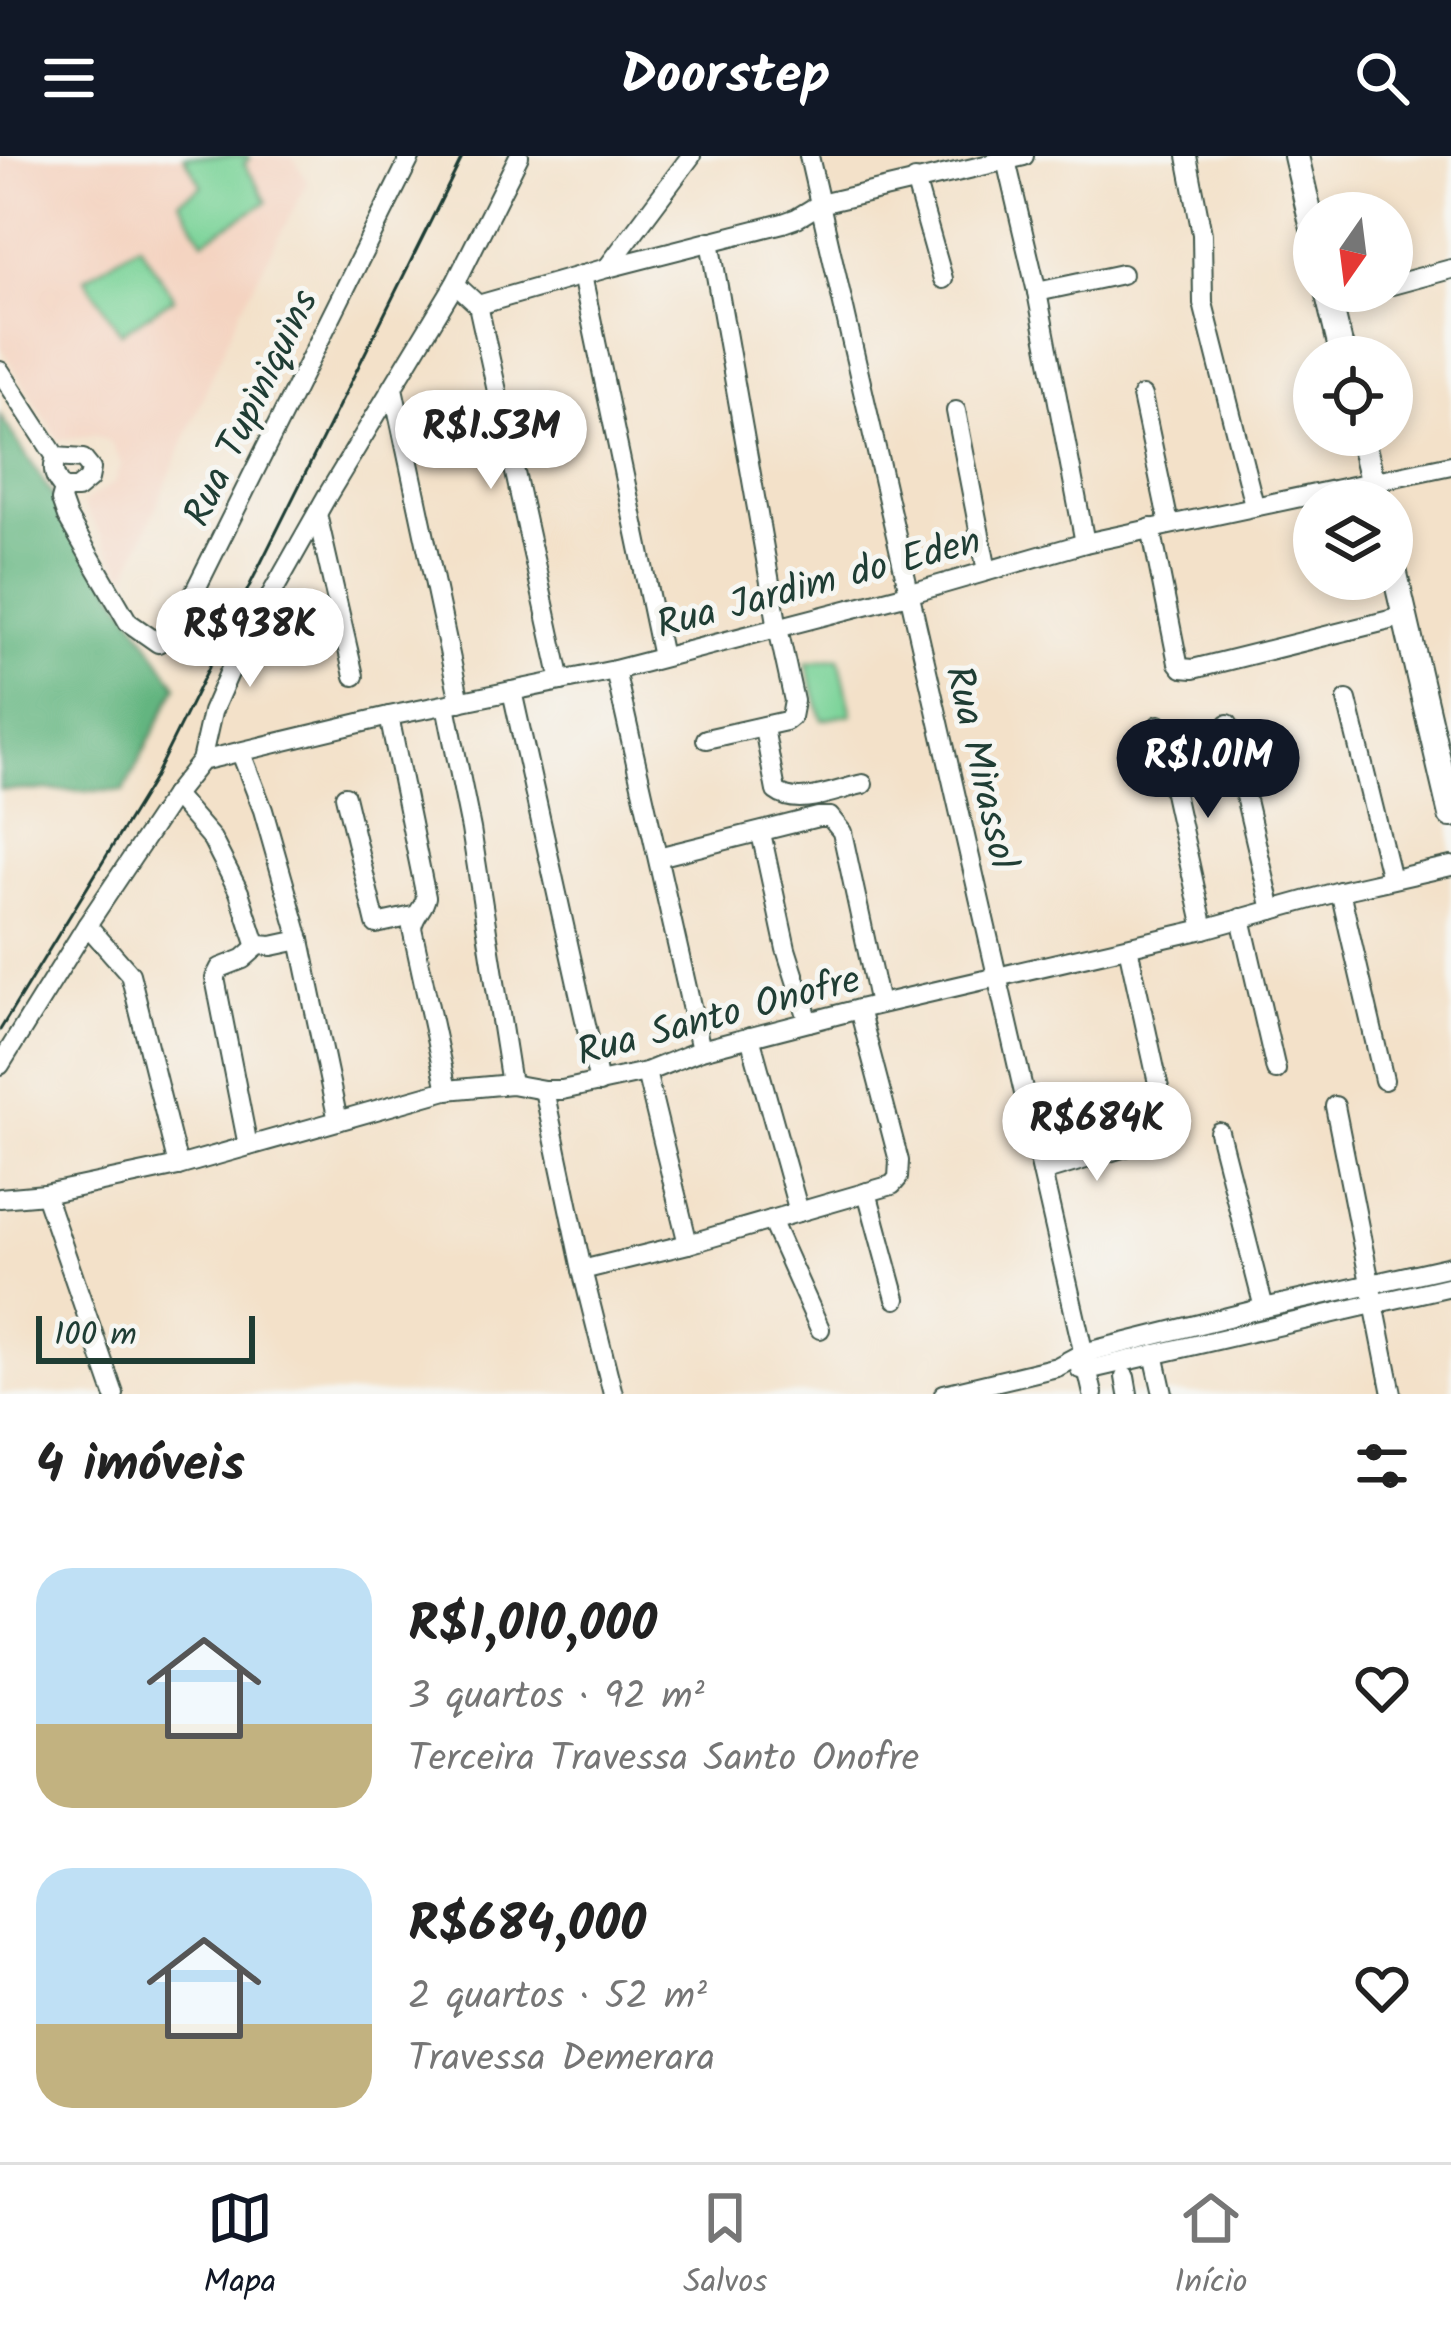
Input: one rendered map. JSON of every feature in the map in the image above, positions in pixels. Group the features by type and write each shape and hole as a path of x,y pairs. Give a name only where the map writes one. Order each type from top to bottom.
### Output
{"main road":[{"path":"1296,156 1304,192"},
{"path":"1402,600 1451,815"}],"street":[{"name":"Rua Tupiniquins","path":"64,489 61,500 67,517 128,622 158,643 172,635 410,156"},
{"path":"0,1065 87,925 201,760 223,684 317,514 454,284 519,156"},
{"path":"607,268 691,156"},
{"name":"Rua Mirassol","path":"809,156 1093,1394"},
{"path":"1187,156 1202,234 1203,303 1254,505"},
{"path":"478,305 797,218 820,204 915,180 943,165 1012,157 1085,543"},
{"path":"915,180 943,279"},
{"path":"706,740 786,721 794,710 710,242"},
{"path":"1413,279 1451,269"},
{"path":"1037,292 1123,274"},
{"path":"582,275 662,657"},
{"path":"454,284 478,305 561,681"},
{"path":"0,371 56,457"},
{"path":"393,388 453,703 511,1084"},
{"path":"1142,396 1182,668 1406,616"},
{"path":"956,411 987,571"},
{"path":"56,457 83,459 91,469 88,479 77,489 64,489 55,474 56,457"},
{"name":"Rua Jardim do Eden","path":"1409,480 1451,465"},
{"name":"Rua Jardim do Eden","path":"201,760 615,670 1085,543 1254,505 1293,501"},
{"path":"317,514 354,676"},
{"path":"615,670 701,1051"},
{"path":"512,691 599,1083"},
{"path":"1347,700 1391,879"},
{"path":"345,796 376,925 413,916 426,897 389,716"},
{"path":"1228,724 1271,910"},
{"path":"1160,725 1204,929"},
{"path":"764,728 776,791 782,796 797,799 863,784"},
{"path":"241,753 300,940 338,1121"},
{"path":"174,796 212,839 259,945"},
{"path":"658,856 830,817 842,832 879,1004"},
{"path":"761,832 785,949 808,1022"},
{"name":"Rua Santo Onofre","path":"0,1198 45,1194 178,1166 447,1090 511,1084 544,1090 599,1083 859,1009 1451,866"},
{"path":"1340,891 1384,1080"},
{"path":"413,916 417,956 447,1090"},
{"path":"1241,918 1276,1070"},
{"path":"87,925 130,974 178,1166"},
{"path":"248,1146 215,978 220,968 243,959 259,945 300,940"},
{"path":"1128,946 1165,1115"},
{"path":"582,1270 892,1185 900,1169 859,1009"},
{"path":"750,1037 799,1212"},
{"path":"646,1072 688,1244"},
{"path":"544,1090 613,1394"},
{"path":"1335,1106 1393,1394"},
{"path":"1219,1132 1264,1308"},
{"path":"1042,1172 1136,1144"},
{"path":"867,1192 896,1300"},
{"path":"45,1194 106,1392"},
{"path":"771,1220 820,1329"},
{"path":"1085,1361 1154,1354 1451,1266"},
{"path":"944,1394 1085,1361 1264,1308 1451,1286"},
{"path":"1154,1354 1163,1394"}],"shaded area":[{"path":"0,156 292,156 308,182 241,308 126,577 82,504 115,482 121,464 111,443 94,435 59,440 0,346"}],"green space":[{"path":"184,156 248,156 244,163 267,202 203,241 179,201 202,186"},
{"path":"139,244 174,298 121,333 85,278"},
{"path":"0,415 177,686 124,791 0,790"},
{"path":"839,658 852,714 822,720 806,663"}],"tram line":[{"path":"0,1030 153,780 463,156"}]}
